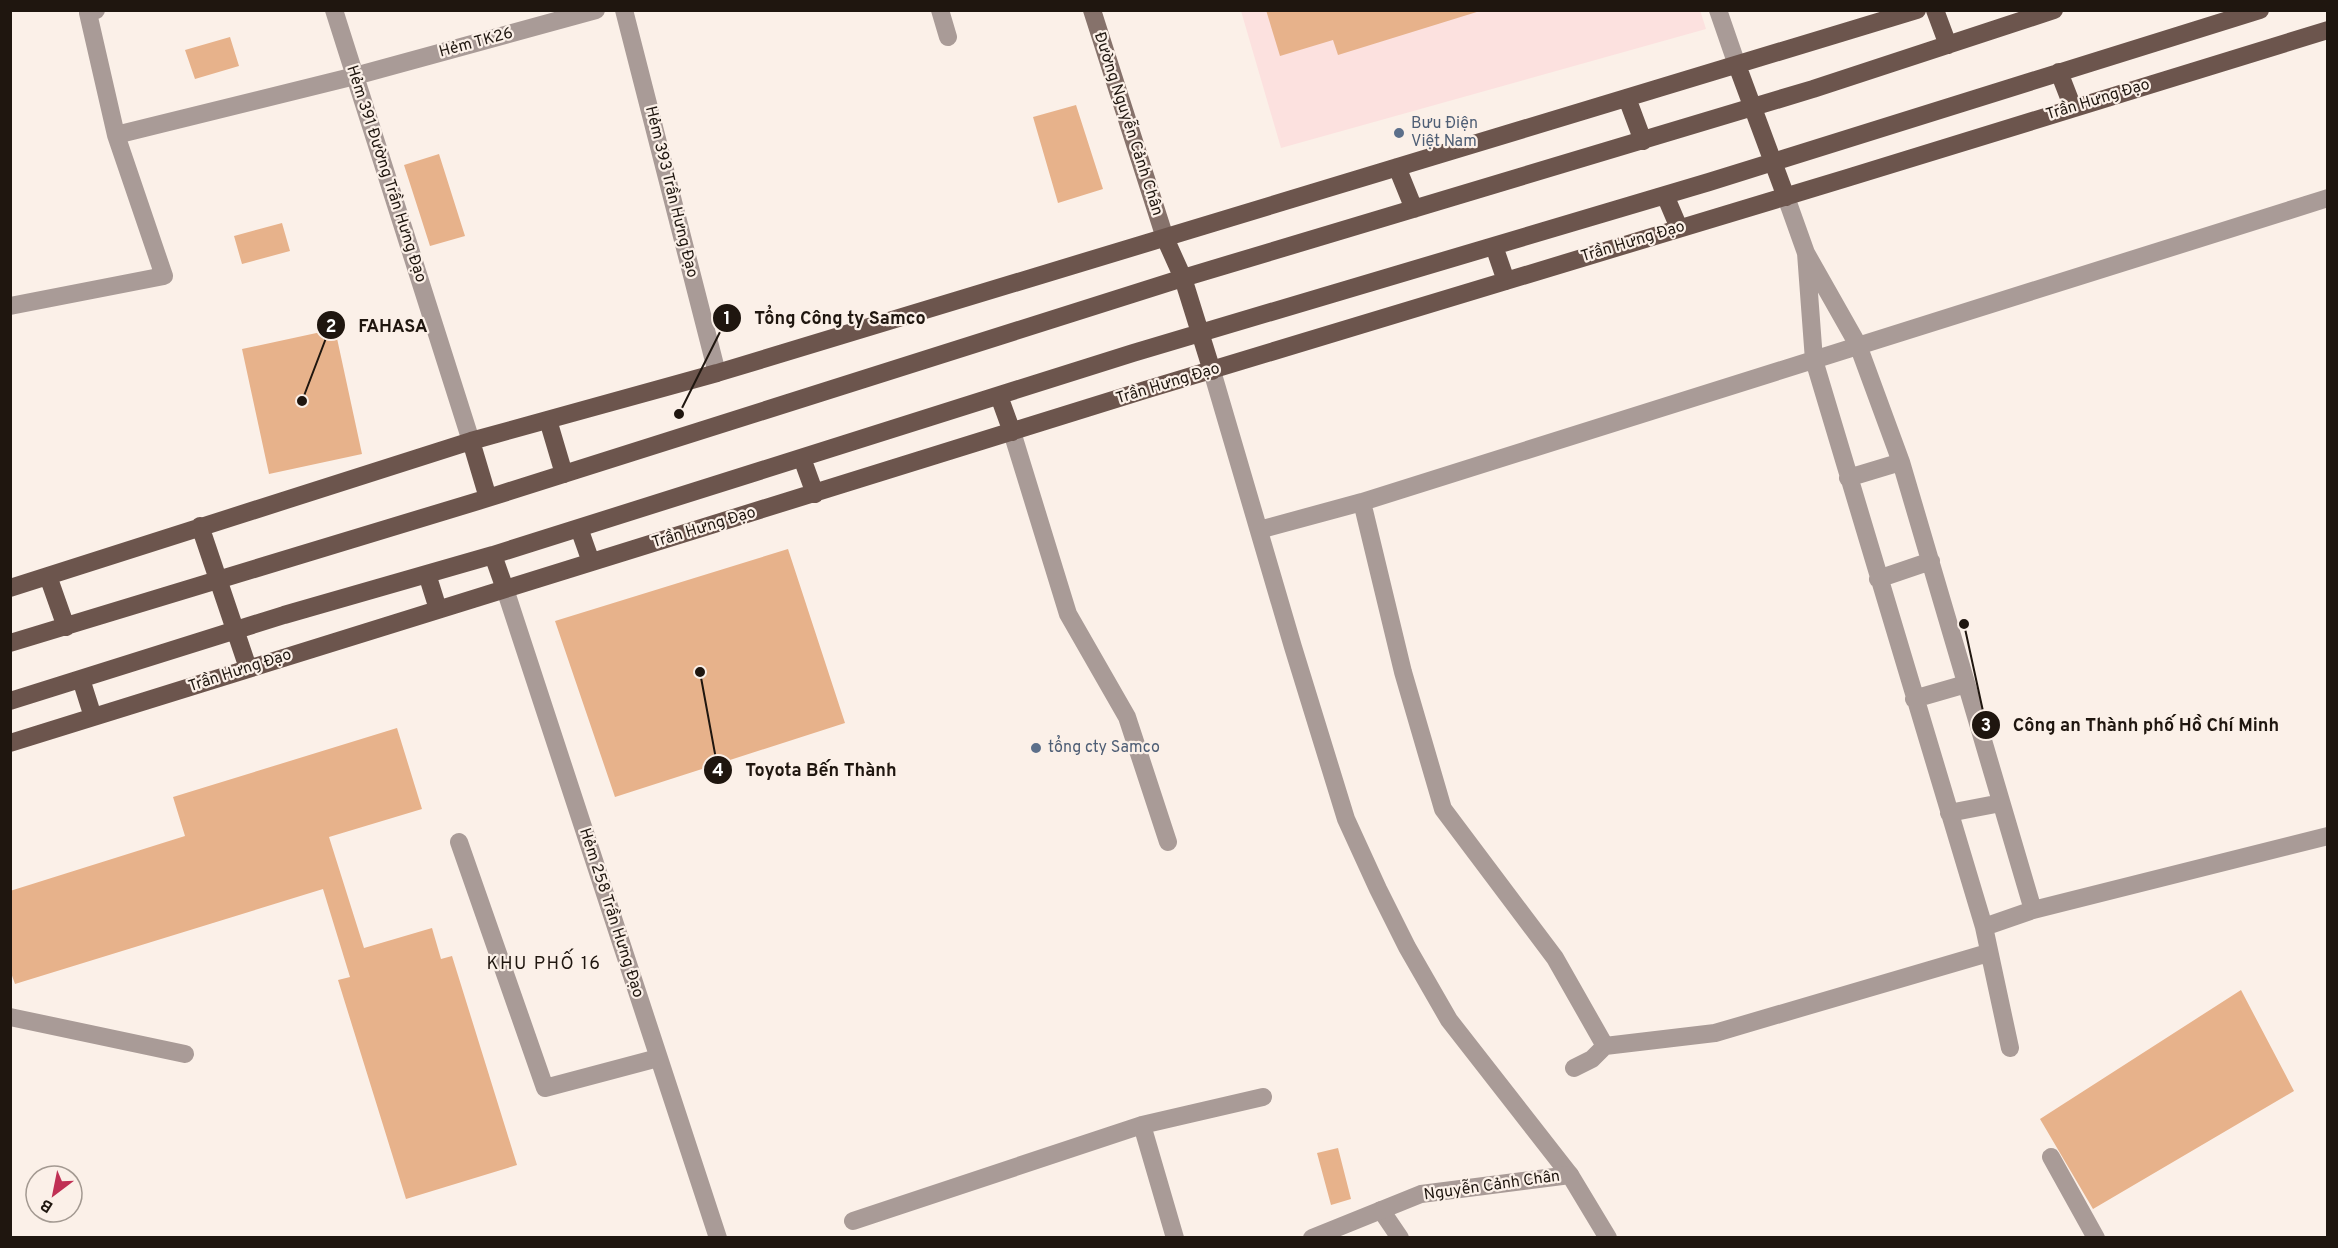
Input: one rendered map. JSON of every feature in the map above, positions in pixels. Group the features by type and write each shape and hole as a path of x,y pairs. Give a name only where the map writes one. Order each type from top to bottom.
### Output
{"main road":[{"path":"10,588 471,441 717,373 1917,10"},
{"path":"1935,10 1948,45"},
{"path":"10,643 488,498 1182,278 1753,107 2054,10"},
{"path":"10,701 235,630 493,555 1201,333 1773,162 2260,10"},
{"name":"Trần Hưng Đạo","path":"10,743 1012,432 2328,30"},
{"path":"1737,65 1786,196"},
{"path":"2059,72 2073,108"},
{"path":"1627,98 1642,141"},
{"path":"1398,166 1414,209"},
{"path":"1665,195 1679,228"},
{"path":"1166,238 1182,278 1212,371"},
{"path":"1494,246 1506,281"},
{"path":"999,396 1012,432"},
{"path":"548,420 564,474"},
{"path":"471,441 488,498"},
{"path":"802,458 815,494"},
{"path":"201,526 248,668"},
{"path":"579,528 591,562"},
{"path":"493,555 505,589"},
{"path":"427,574 438,609"},
{"path":"48,576 66,627"},
{"path":"81,679 93,717"}],"street":[{"path":"10,306 164,276 116,135 88,13 96,10"},
{"name":"Hẻm 391 Đường Trần Hưng Ðạo","path":"334,10 471,441"},
{"name":"Hẻm TK26","path":"116,135 355,76 596,10"},
{"name":"Hẻm 393 Trần Hưng Ðạo","path":"624,10 717,373"},
{"path":"940,10 948,37"},
{"name":"Đường Nguyễn Cảnh Chân","path":"1092,10 1166,238"},
{"path":"1718,10 1737,65"},
{"path":"1786,196 1806,253 1858,345 1901,462 2033,910"},
{"path":"1259,530 1362,502 2328,198"},
{"path":"1806,253 1814,360 1984,927 2010,1048"},
{"path":"1212,371 1346,819 1407,947 1449,1020 1570,1175"},
{"path":"1012,432 1068,614 1127,717 1168,842"},
{"path":"1848,478 1901,462"},
{"path":"1362,502 1403,672 1443,809 1555,958 1605,1046"},
{"path":"1878,579 1931,561"},
{"name":"Hẻm 258 Trần Hưng Đạo","path":"505,589 718,1238"},
{"path":"1914,699 1966,684"},
{"path":"1949,813 2001,803"},
{"path":"1984,927 2033,910 2328,836"},
{"path":"459,842 545,1089 658,1059"},
{"path":"1574,1068 1592,1059 1605,1046 1715,1033 1988,953"},
{"path":"10,1017 185,1054"},
{"path":"853,1221 1142,1125 1263,1097"},
{"path":"1142,1125 1175,1238"},
{"path":"2051,1157 2096,1238"},
{"name":"Nguyễn Cảnh Chân","path":"1312,1238 1421,1194 1570,1175 1608,1238"},
{"path":"1381,1209 1400,1238"}],"shaded area":[{"path":"1700,10 1706,29 1281,148 1241,11"}],"building":[{"path":"1266,10 1480,11 1338,55 1333,40 1280,56"},
{"path":"230,37 239,66 195,79 185,50"},
{"path":"1076,105 1103,189 1058,203 1033,117"},
{"path":"439,154 465,236 430,246 404,165"},
{"path":"282,223 290,251 242,264 234,236"},
{"path":"335,329 362,454 269,474 242,349"},
{"path":"788,549 845,723 615,797 555,621"},
{"path":"397,728 422,809 329,837 364,948 432,928 441,959 452,956 517,1165 406,1199 338,980 350,977 323,889 15,984 10,970 10,891 185,836 173,797"},
{"path":"2241,990 2294,1091 2093,1209 2040,1119"},
{"path":"1338,1148 1351,1199 1331,1205 1317,1153"}],"place":[{"name":"Bưu Điện Việt Nam","path":"1399,133"},
{"name":"FAHASA","path":"302,401"},
{"name":"Tổng Công ty Samco","path":"679,414"},
{"name":"Công an Thành phố Hồ Chí Minh","path":"1964,624"},
{"name":"Toyota Bến Thành","path":"700,672"},
{"name":"tổng cty Samco","path":"1036,748"}],"district":[{"name":"KHU PHỐ 16","path":"544,964"}]}
